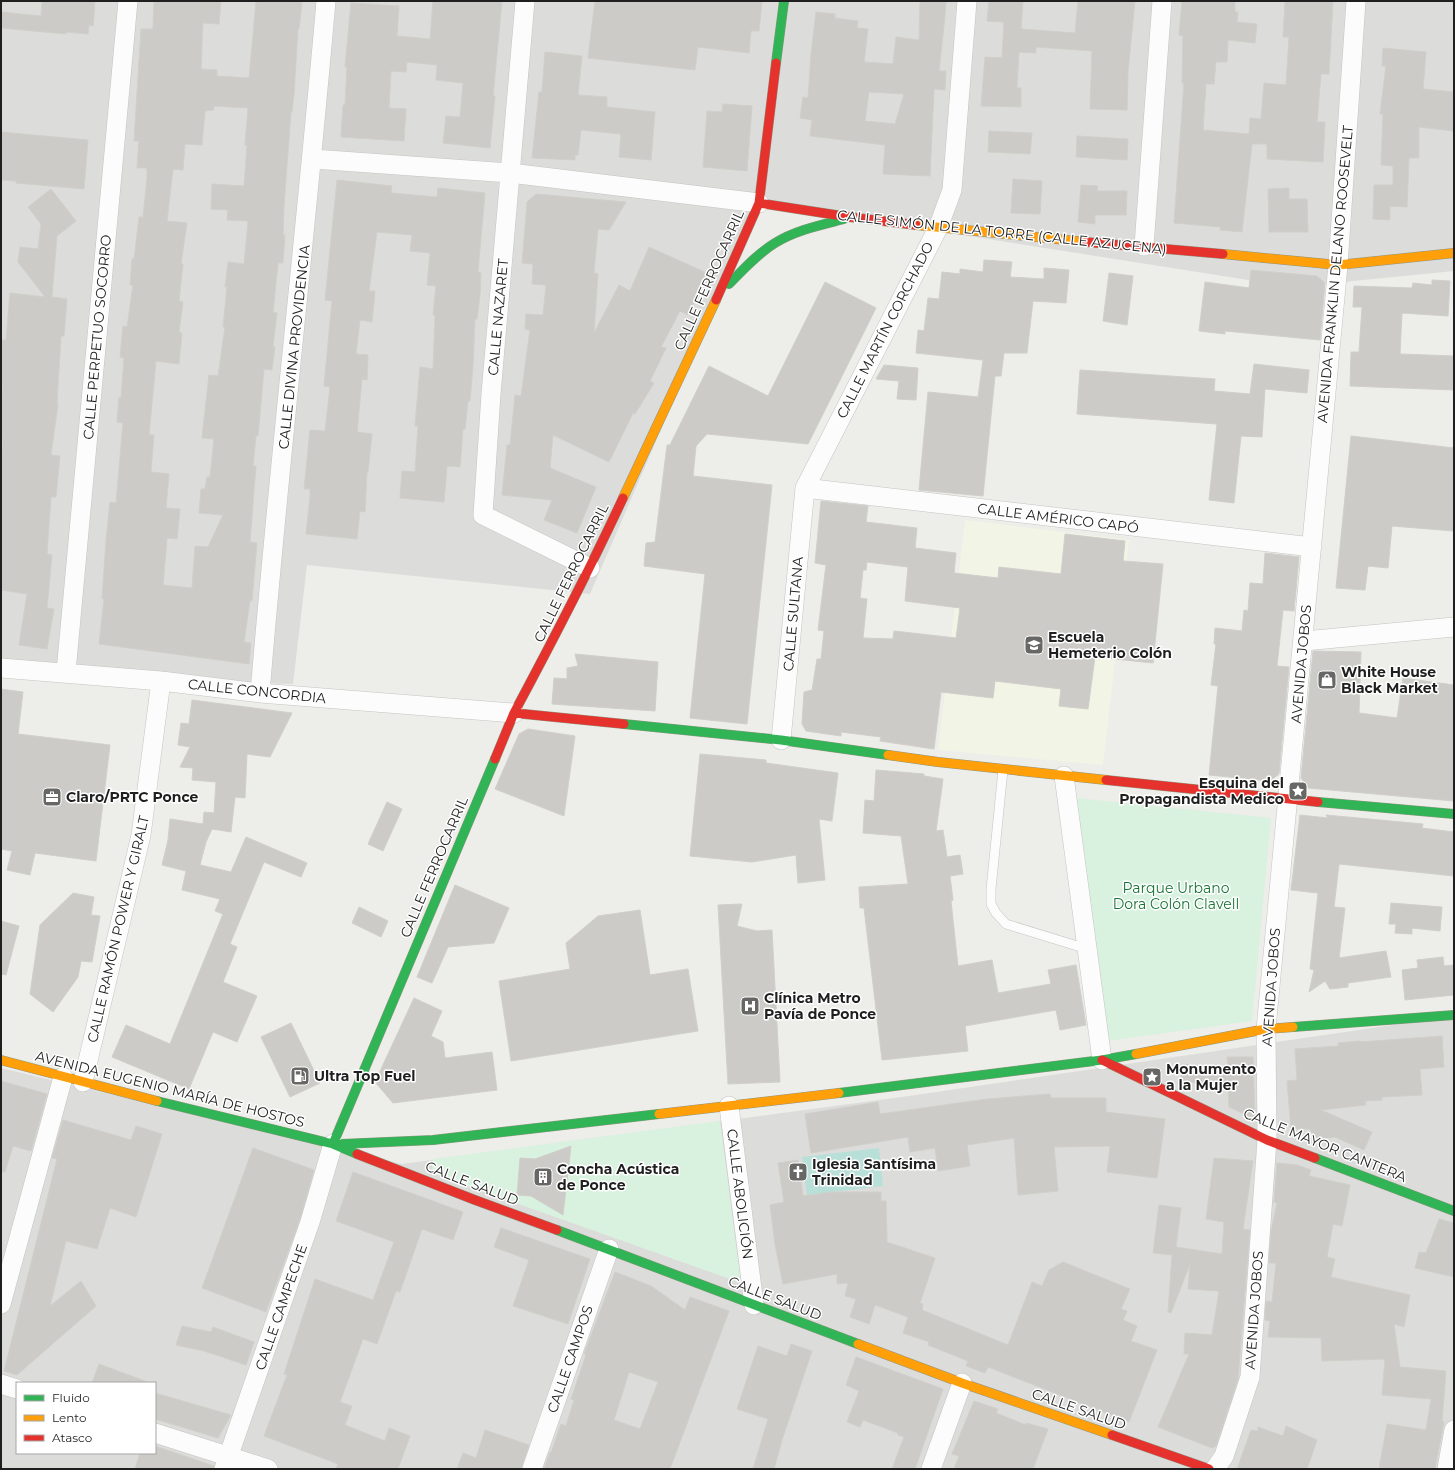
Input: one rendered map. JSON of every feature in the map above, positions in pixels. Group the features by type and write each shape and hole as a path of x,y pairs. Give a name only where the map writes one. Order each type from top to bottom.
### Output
{"main road":[{"name":"CALLE FERROCARRIL","path":"333,1144 514,714 590,568 719,294 759,203 784,1"},
{"name":"CALLE SIMÓN DE LA TORRE (CALLE AZUCENA)","path":"759,203 849,217 938,228 1338,265 1454,253"},
{"path":"719,294 755,257 774,244 800,233 849,217"},
{"path":"514,714 781,740 1003,770 1287,799 1454,814"},
{"path":"333,1144 434,1140 729,1106 1102,1060 1266,1029 1454,1015"},
{"name":"AVENIDA EUGENIO MARÍA DE HOSTOS","path":"1,1060 63,1078 333,1144"},
{"name":"CALLE MAYOR CANTERA","path":"1102,1060 1267,1140 1454,1211"},
{"name":"CALLE SALUD","path":"333,1144 475,1200 609,1249 962,1383 1209,1469"}],"street":[{"name":"CALLE PERPETUO SOCORRO","path":"66,672 128,1"},
{"name":"CALLE DIVINA PROVIDENCIA","path":"260,693 313,159 326,1"},
{"name":"CALLE NAZARET","path":"525,1 482,514 590,568"},
{"name":"CALLE MARTÍN CORCHADO","path":"805,488 938,228 952,190 967,1"},
{"path":"1144,246 1162,1"},
{"name":"AVENIDA FRANKLIN DELANO ROOSEVELT","path":"1312,547 1338,265 1356,1"},
{"name":"CALLE SIMÓN DE LA TORRE (CALLE AZUCENA)","path":"313,159 510,173 759,203"},
{"name":"CALLE AMÉRICO CAPÓ","path":"805,488 1312,547"},
{"name":"CALLE SULTANA","path":"781,740 805,488"},
{"name":"AVENIDA JOBOS","path":"1215,1469 1224,1456 1250,1377 1267,1140 1266,1029 1312,547"},
{"path":"1304,641 1454,627"},
{"name":"CALLE CONCORDIA","path":"1,668 66,672 161,681 260,693 514,714"},
{"name":"CALLE RAMÓN POWER Y GIRALT","path":"83,1082 141,835 161,681"},
{"path":"1064,776 1102,1060"},
{"path":"1,1304 63,1078"},
{"name":"CALLE ABOLICIÓN","path":"729,1106 754,1305"},
{"name":"CALLE CAMPECHE","path":"226,1463 310,1222 333,1144"},
{"name":"CALLE CAMPOS","path":"532,1469 609,1249"},
{"path":"931,1469 962,1383"},
{"path":"1,1384 16,1390"},
{"path":"1447,1469 1454,1430"},
{"path":"156,1433 226,1463 268,1469"}],"lane":[{"path":"1003,770 990,889 991,904 996,914 1006,924 1087,949"}],"shaded area":[{"path":"1,1 1454,1 1454,271 1293,287 759,203 590,594 307,565 293,684 161,681 1,662"},
{"name":"Escuela Hemeterio Colón","path":"965,520 1129,540 1103,765 938,750"},
{"path":"1454,1016 1454,1469 1,1469 1,1068 402,1164 916,1095"},
{"path":"879,1148 883,1186 807,1195 802,1157"}],"green space":[{"name":"Parque Urbano Dora Colón Clavell","path":"1076,798 1271,818 1252,1021 1107,1041"},
{"path":"720,1121 741,1283 431,1173 433,1159"}],"building":[{"path":"42,1 95,1 93,26 89,25 88,34 66,32 66,34 1,28 1,12 41,16"},
{"path":"154,1 221,1 219,24 203,23 201,69 217,70 217,76 249,78 256,1 302,2 298,29 284,206 283,235 285,235 283,263 278,263 273,312 277,313 273,347 275,347 272,370 264,369 258,436 256,436 253,466 256,466 250,542 257,543 252,601 250,601 244,642 251,643 249,664 99,644 104,599 102,599 110,502 116,503 123,423 117,422 119,397 121,398 124,358 120,357 123,326 127,327 133,285 130,285 132,259 134,259 139,217 143,217 147,179 147,168 137,168 139,141 134,141 141,29 153,29","holes":["214,106 248,108 244,186 212,184 211,209 228,210 227,220 248,221 244,264 228,262 223,327 225,327 218,376 209,375 202,438 214,439 210,477 207,477 205,489 201,489 199,513 223,515 208,547 195,546 192,588 163,585 167,538 177,539 180,509 166,508 169,474 151,472 154,435 149,435 156,361 179,364 182,333 179,332 183,302 179,301 183,264 181,264 187,223 167,221 173,169 183,170 185,144 202,145 205,111 214,110"]},
{"path":"433,1 502,1 493,96 495,96 490,148 443,143 446,116 460,117 463,83 436,80 437,65 407,62 406,72 391,71 389,108 406,109 404,141 341,137 343,105 345,105 347,67 345,67 351,3 399,6 397,36 430,39"},
{"path":"595,1 762,1 759,31 751,31 749,53 698,47 695,70 588,58"},
{"path":"920,1 946,1 939,71 946,71 945,90 934,89 930,176 883,174 885,145 810,136 812,120 800,118 803,97 808,98 816,12 835,14 835,18 858,21 857,28 868,29 864,62 893,64 896,37 919,40","holes":["869,92 904,94 895,124 865,121"]},
{"path":"989,1 1023,1 1021,29 1075,33 1078,1 1135,1 1128,72 1127,110 1090,109 1092,51 1036,47 1036,53 1019,52 1017,88 1021,88 1021,107 981,106 985,57 1002,58 1004,22 987,21"},
{"path":"1182,1 1235,1 1235,12 1238,12 1237,22 1257,24 1255,43 1228,40 1227,62 1216,62 1214,84 1206,84 1203,130 1249,134 1250,118 1261,119 1264,83 1286,85 1289,37 1283,37 1285,1 1333,1 1329,74 1321,74 1317,122 1325,122 1323,162 1267,159 1267,144 1252,144 1242,232 1220,230 1221,227 1174,223 1184,83 1182,83 1183,36 1179,35"},
{"path":"1383,48 1426,52 1423,89 1454,92 1454,131 1419,127 1419,158 1409,158 1407,207 1390,206 1390,220 1373,219 1374,185 1393,185 1393,166 1381,165 1383,114 1380,114 1386,66 1382,66"},
{"path":"545,52 582,56 578,95 607,97 607,107 655,112 651,160 619,157 621,134 581,130 578,155 575,155 575,160 532,158 539,92 542,92"},
{"path":"723,104 752,106 747,171 703,167 707,111 722,112"},
{"path":"989,131 1032,133 1030,154 988,152"},
{"path":"1,132 88,140 84,189 16,183 16,181 1,180"},
{"path":"1077,136 1128,139 1127,160 1076,157"},
{"path":"1013,179 1042,181 1040,214 1011,213"},
{"path":"337,180 392,186 391,193 437,197 438,188 485,193 478,272 481,273 480,295 477,319 475,319 470,401 468,401 465,429 463,429 460,467 447,466 444,502 400,498 402,471 415,472 418,426 415,426 420,367 433,369 435,315 433,315 436,286 427,285 430,253 410,251 412,235 377,232 369,291 375,291 372,322 360,320 356,354 368,355 367,380 362,379 357,432 372,434 367,472 365,512 360,511 357,539 306,534 310,489 304,489 310,430 325,431 330,387 324,386 332,301 325,300"},
{"path":"1081,185 1098,186 1097,191 1127,191 1126,215 1095,215 1095,224 1078,222"},
{"path":"1289,188 1289,199 1307,199 1308,232 1269,232 1268,189"},
{"path":"51,189 76,221 57,236 52,297 67,299 64,336 61,336 58,404 51,455 60,456 56,497 51,497 47,554 52,555 47,608 54,609 47,649 19,645 27,594 1,590 1,462 3,439 1,439 1,401 3,385 1,385 1,361 2,340 6,340 10,293 45,297 18,262 20,247 38,249 41,224 28,207"},
{"path":"536,194 626,202 609,230 598,229 594,273 598,274 594,333 619,285 630,291 649,247 707,273 688,315 680,311 661,347 666,348 650,381 654,383 635,414 633,413 609,462 553,435 550,468 596,487 577,533 544,520 552,500 502,495 507,445 510,445 515,395 521,396 530,330 525,329 526,314 543,315 546,285 532,284 533,264 522,263 527,202"},
{"path":"984,260 1012,262 1010,277 1044,279 1044,268 1069,270 1066,303 1033,301 1027,353 1004,353 1001,376 995,376 983,496 919,490 928,392 978,397 983,360 916,353 918,330 924,331 928,298 939,299 942,272 960,274 960,269 983,272"},
{"path":"1251,270 1317,276 1325,283 1320,340 1225,331 1225,334 1199,331 1205,282 1249,288"},
{"path":"1109,273 1133,276 1127,325 1103,321"},
{"path":"1432,280 1450,281 1448,316 1402,313 1400,354 1454,356 1454,390 1350,386 1351,352 1359,352 1362,307 1353,307 1354,286 1412,288 1413,283 1432,285"},
{"path":"825,282 876,308 808,444 707,434 696,446 693,476 772,485 747,724 690,718 705,574 644,566 646,543 655,542 667,445 670,445 709,366 768,396"},
{"path":"1254,364 1309,370 1307,393 1265,389 1262,437 1241,436 1234,503 1209,500 1217,424 1077,414 1080,370 1215,379 1214,391 1250,394"},
{"path":"884,365 918,368 916,400 897,399 899,381 876,379"},
{"path":"1351,436 1454,448 1454,531 1392,526 1388,568 1368,566 1365,590 1336,588"},
{"path":"821,501 868,506 866,522 917,528 915,548 956,553 954,573 998,578 999,567 1061,574 1065,534 1125,541 1123,561 1163,564 1153,663 1095,657 1088,709 1059,706 1061,689 995,681 993,698 941,692 934,749 880,741 881,737 841,732 841,736 806,731 802,724 804,692 812,690 817,659 821,659 824,631 818,630 826,565 815,563","holes":["867,562 908,567 905,601 960,608 956,638 894,631 893,639 863,638 867,599 860,598 863,570 866,570"]},
{"path":"1265,553 1299,557 1294,611 1283,610 1277,666 1289,667 1279,774 1270,781 1209,775 1218,686 1211,685 1216,644 1214,644 1215,628 1242,631 1244,610 1248,611 1250,583 1263,584"},
{"path":"1313,651 1361,652 1359,713 1397,718 1403,678 1454,685 1454,801 1308,788 1301,778"},
{"path":"575,654 658,662 655,711 552,704 554,678 567,679 567,668 578,666"},
{"name":"Claro/PRTC Ponce","path":"1,689 23,692 18,734 110,745 96,861 35,853 30,875 7,870 12,851 1,849"},
{"path":"192,700 292,713 270,757 247,754 245,798 235,797 231,832 212,829 206,842 200,865 231,872 246,837 307,863 301,877 264,862 230,944 237,947 223,982 257,996 237,1042 213,1032 189,1089 112,1057 126,1025 170,1044 223,914 215,911 220,899 182,890 186,871 162,865 168,840 170,819 203,824 204,812 214,813 216,782 192,780 193,768 180,767 190,747 178,745 181,723 189,724"},
{"path":"528,729 575,736 564,816 495,789 519,734"},
{"path":"700,754 766,760 766,763 838,773 832,821 819,819 825,880 798,883 796,855 752,862 690,856"},
{"path":"876,770 924,774 924,776 943,779 936,831 943,830 947,857 960,855 963,874 950,876 953,900 951,901 958,966 992,960 998,993 1051,984 1048,970 1076,965 1086,1025 1060,1030 1056,1010 965,1026 968,1051 882,1060 864,908 860,908 859,887 908,884 901,836 863,833 865,800 874,801"},
{"path":"387,802 402,809 383,851 368,844"},
{"path":"1300,815 1328,818 1326,815 1423,824 1422,828 1454,832 1454,876 1339,864 1334,907 1345,908 1339,958 1386,951 1391,977 1348,983 1348,987 1330,989 1325,981 1309,992 1314,970 1310,969 1318,893 1291,890"},
{"path":"455,885 509,908 494,943 448,947 432,983 417,977"},
{"path":"73,893 94,897 91,915 100,916 92,962 81,961 78,977 53,1012 30,994 40,925"},
{"path":"1391,903 1442,907 1440,931 1412,928 1412,934 1395,933 1396,924 1389,924"},
{"name":"Clínica Metro Pavía de Ponce","path":"742,904 737,926 757,931 772,930 780,1082 728,1084 718,905"},
{"path":"359,907 388,921 381,937 352,923"},
{"path":"640,910 650,975 688,969 698,1031 511,1061 499,981 570,969 566,943 598,916"},
{"path":"1,921 19,926 6,975 1,974"},
{"path":"1443,957 1444,966 1454,965 1454,995 1405,1000 1402,970 1418,968 1417,960"},
{"path":"414,998 442,1011 431,1036 443,1042 445,1058 492,1052 497,1090 393,1103 375,1082"},
{"path":"291,1023 320,1083 290,1097 261,1037"},
{"path":"1442,1036 1444,1067 1420,1069 1422,1095 1382,1097 1382,1100 1365,1101 1366,1105 1321,1110 1372,1132 1364,1150 1335,1137 1318,1139 1313,1137 1310,1129 1291,1129 1287,1081 1297,1080 1295,1049 1339,1046 1338,1043 1360,1041"},
{"path":"1227,1057 1253,1057 1255,1119 1229,1107 1228,1087 1181,1081 1183,1064 1228,1069"},
{"path":"1,1081 47,1094 31,1151 13,1146 5,1172 1,1172"},
{"path":"1050,1094 1051,1098 1106,1098 1106,1112 1165,1119 1157,1178 1107,1172 1110,1146 1054,1147 1058,1191 1018,1195 1014,1138 967,1145 970,1166 938,1171 935,1148 910,1152 908,1137 811,1153 805,1114 878,1102 880,1114 987,1099"},
{"path":"63,1120 131,1140 136,1126 162,1134 136,1217 110,1208 97,1249 66,1241 50,1306 81,1281 96,1306 17,1375 4,1371 57,1159 52,1158"},
{"name":"Concha Acústica de Ponce","path":"571,1146 563,1215 531,1196 517,1195 520,1158 535,1159"},
{"path":"253,1148 314,1170 300,1219 266,1312 202,1288"},
{"path":"1214,1158 1253,1161 1243,1229 1250,1230 1238,1379 1216,1446 1212,1448 1158,1427 1189,1354 1184,1354 1185,1333 1212,1335 1219,1291 1188,1289 1190,1264 1171,1313 1168,1312 1172,1255 1153,1253 1159,1205 1181,1208 1176,1247 1222,1254 1224,1222 1206,1219"},
{"path":"798,1160 803,1196 831,1192 881,1192 881,1201 886,1201 887,1242 935,1258 920,1303 923,1304 922,1310 1008,1345 1032,1282 1042,1286 1049,1270 1063,1262 1130,1289 1121,1309 1127,1311 1123,1320 1137,1326 1131,1341 1157,1350 1129,1422 988,1367 985,1373 966,1366 968,1361 928,1345 929,1342 903,1333 908,1317 875,1305 869,1324 850,1317 856,1299 845,1296 848,1283 837,1284 837,1274 783,1284 775,1245 770,1205 784,1202 778,1163"},
{"path":"1277,1163 1297,1165 1311,1170 1309,1176 1350,1185 1342,1226 1333,1224 1327,1257 1335,1259 1331,1277 1410,1295 1404,1327 1394,1324 1400,1367 1446,1371 1442,1421 1444,1422 1435,1469 1379,1469 1387,1424 1426,1430 1431,1399 1382,1395 1385,1359 1322,1361 1321,1338 1268,1337 1270,1321 1265,1320 1266,1301 1272,1302 1276,1263 1269,1263 1271,1231 1277,1203 1274,1202"},
{"path":"353,1172 463,1212 453,1240 422,1229 400,1292 396,1291 377,1344 363,1339 340,1402 352,1406 345,1425 385,1441 389,1428 410,1436 398,1469 336,1469 338,1464 264,1436 287,1375 284,1374 315,1279 373,1300 394,1242 336,1221"},
{"path":"1439,1219 1454,1223 1454,1277 1415,1268 1419,1252 1426,1253"},
{"path":"501,1228 590,1259 568,1324 513,1306 529,1260 494,1247"},
{"path":"615,1272 651,1286 685,1310 690,1297 729,1311 670,1469 544,1469 561,1424 566,1426 574,1400 571,1399 586,1355 584,1354","holes":["629,1372 658,1382 640,1429 614,1420"]},
{"path":"182,1326 211,1332 213,1327 254,1342 246,1365 204,1351 176,1345"},
{"path":"791,1344 812,1351 782,1440 774,1469 753,1469 768,1419 737,1409 758,1346 787,1356"},
{"path":"856,1357 943,1389 915,1469 892,1469 904,1437 898,1435 898,1433 863,1420 860,1427 847,1422 859,1391 846,1385"},
{"path":"99,1364 145,1381 144,1382 92,1382"},
{"path":"156,1393 231,1415 218,1438 156,1419"},
{"path":"974,1401 998,1409 996,1413 1026,1425 1026,1423 1048,1429 1033,1469 954,1469 959,1456 952,1454"},
{"path":"1286,1426 1317,1440 1307,1469 1237,1469 1251,1430 1258,1431 1258,1427 1283,1436"},
{"path":"485,1430 529,1445 521,1469 457,1469 463,1453 476,1458"},
{"path":"156,1446 214,1466 213,1469 135,1469 140,1454 156,1454"}],"traffic: fast":[{"path":"776,63 784,1"},
{"path":"729,284 756,257 768,247 783,238 800,231 844,219"},
{"path":"624,724 781,740 888,755"},
{"path":"333,1144 495,759"},
{"path":"1318,802 1454,814"},
{"path":"1293,1027 1454,1015"},
{"path":"839,1093 1102,1060 1136,1054"},
{"path":"157,1101 333,1144 357,1154"},
{"path":"341,1144 433,1140 659,1114"},
{"path":"1315,1158 1454,1211"},
{"path":"557,1230 858,1344"}],"traffic: slow":[{"path":"916,225 1086,242"},
{"path":"1223,254 1338,265 1454,253"},
{"path":"623,498 716,300"},
{"path":"888,755 938,762 1106,780"},
{"path":"1136,1054 1266,1029 1293,1027"},
{"path":"1,1060 157,1101"},
{"path":"659,1114 839,1093"},
{"path":"858,1344 962,1383 1112,1435"}],"traffic: jam":[{"path":"716,300 759,203 776,63"},
{"path":"759,203 849,217 916,225"},
{"path":"1086,242 1223,254"},
{"path":"514,713 570,606 623,498"},
{"path":"495,759 514,713 624,724"},
{"path":"1106,780 1318,802"},
{"path":"1102,1060 1267,1140 1315,1158"},
{"path":"357,1154 557,1230"},
{"path":"1112,1435 1209,1469"}],"place":[{"name":"Escuela Hemeterio Colón","path":"1034,645"},
{"name":"White House Black Market","path":"1327,680"},
{"name":"Esquina del Propagandista Medico","path":"1298,791"},
{"name":"Claro/PRTC Ponce","path":"52,797"},
{"name":"Clínica Metro Pavía de Ponce","path":"750,1006"},
{"name":"Ultra Top Fuel","path":"300,1076"},
{"name":"Monumento a la Mujer","path":"1152,1077"},
{"name":"Iglesia Santísima Trinidad","path":"798,1172"},
{"name":"Concha Acústica de Ponce","path":"543,1177"}]}
